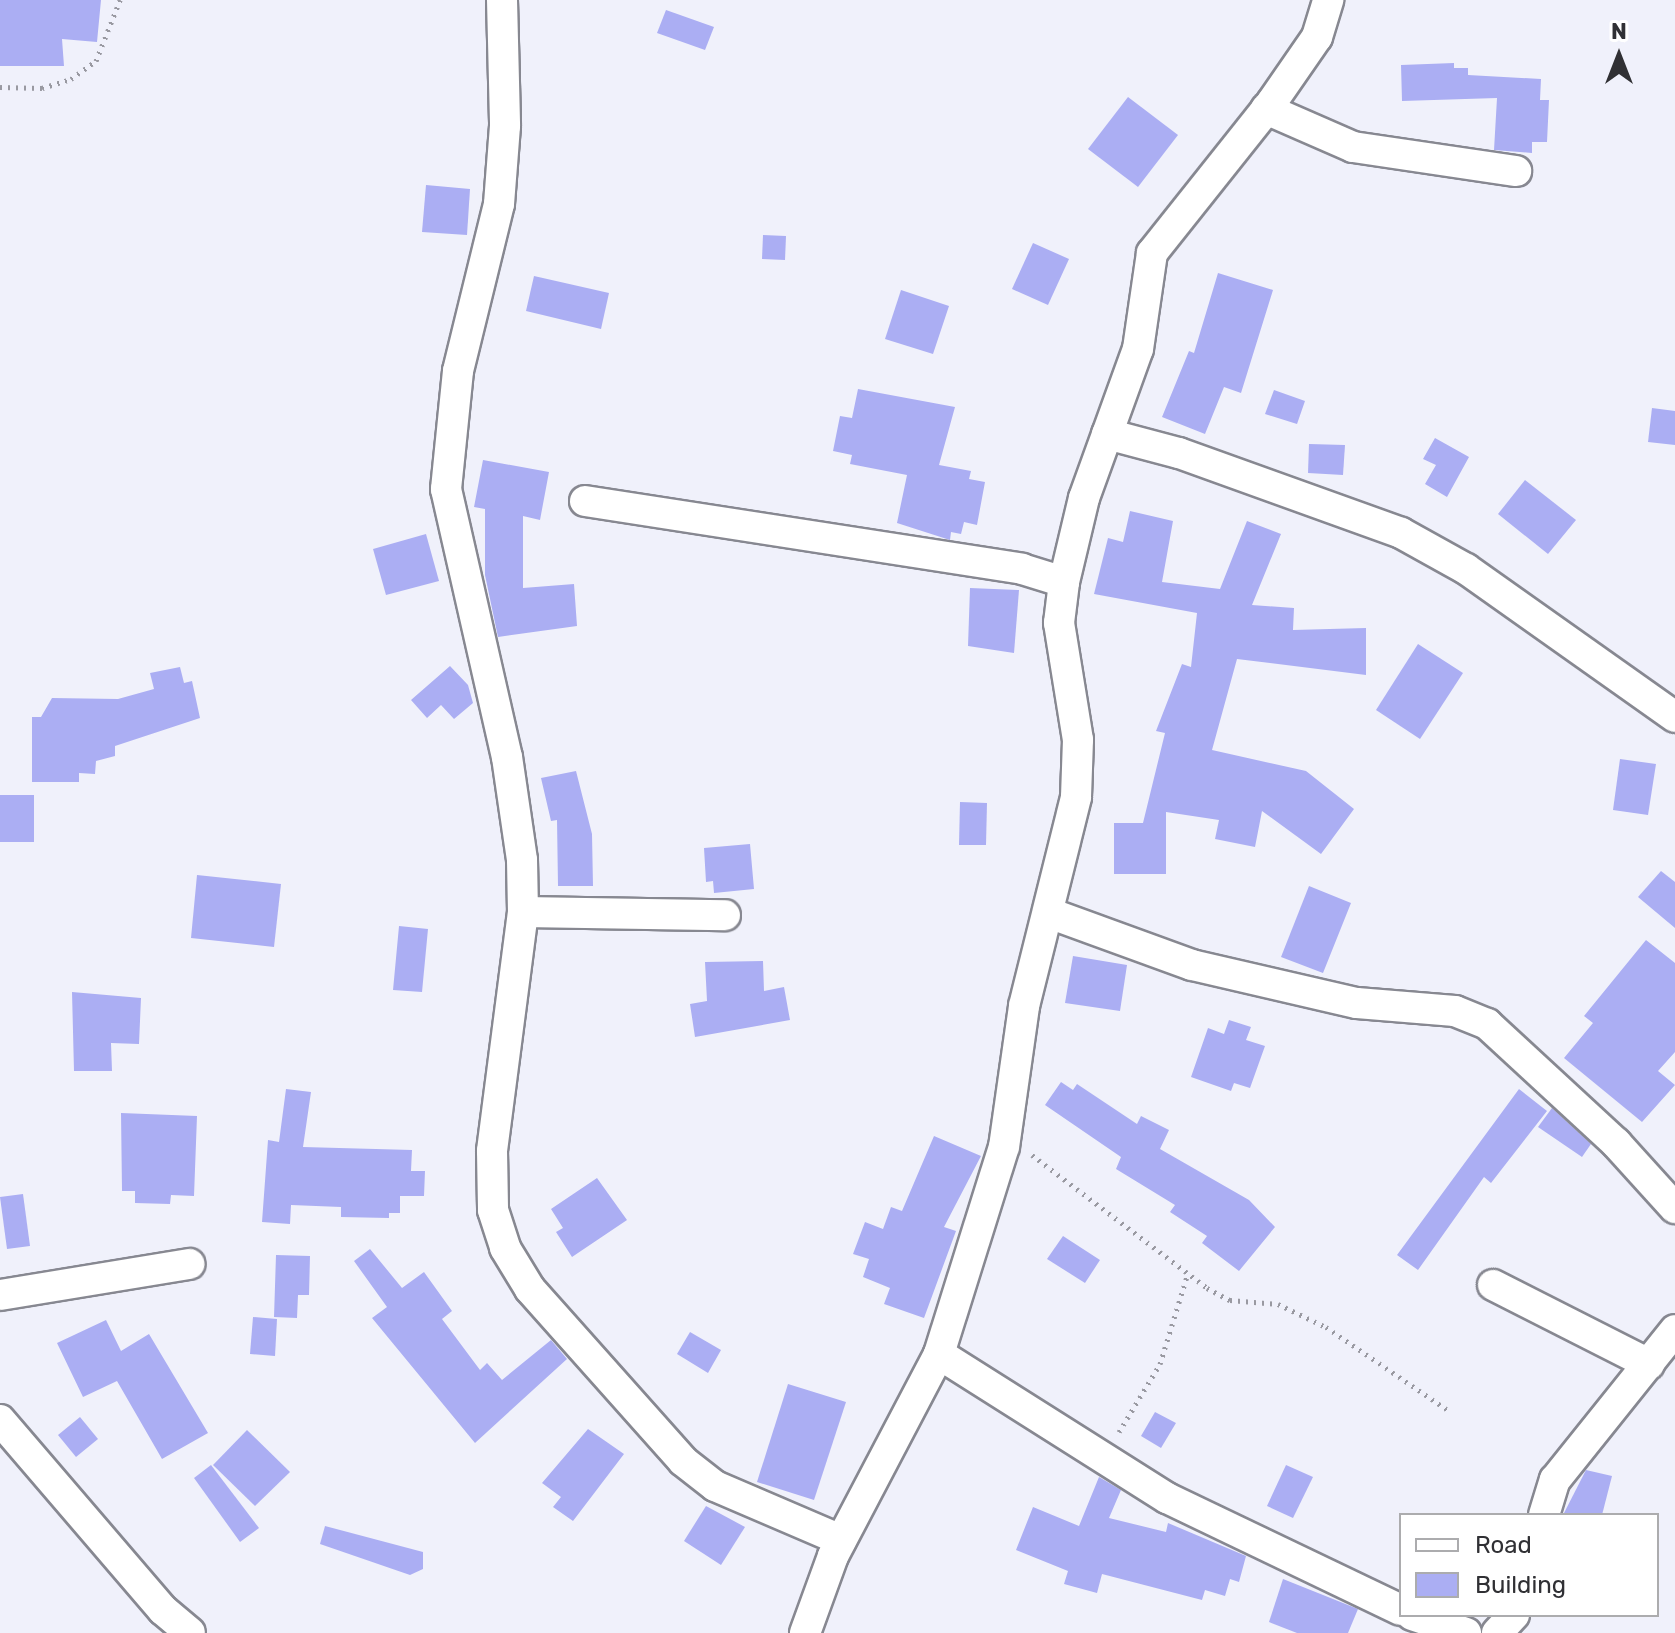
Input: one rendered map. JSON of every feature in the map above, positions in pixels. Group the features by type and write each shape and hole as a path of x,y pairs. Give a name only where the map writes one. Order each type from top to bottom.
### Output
{"street":[{"path":"502,0 505,126 499,204 455,384 446,489 510,772 523,912 492,1151 493,1210 505,1248 567,1336 683,1461 715,1486 841,1540"},
{"path":"805,1633 841,1540 939,1354 1004,1147 1024,1006 1076,797 1078,740 1059,623 1064,582 1107,434 1138,349 1148,269 1160,237 1266,109 1317,37 1328,0"},
{"path":"1266,109 1353,147 1516,171"},
{"path":"1107,434 1179,453 1401,533 1479,577 1675,717"},
{"path":"585,501 1022,569 1064,582"},
{"path":"523,912 725,915"},
{"path":"1049,913 1192,965 1357,1003 1455,1011 1487,1024 1616,1143 1675,1208"},
{"path":"0,1295 189,1264"},
{"path":"1493,1285 1649,1364"},
{"path":"1545,1513 1555,1480 1675,1330"},
{"path":"939,1354 1099,1458 1167,1498 1399,1609"},
{"path":"0,1420 163,1610 190,1633"},
{"path":"1418,1617 1466,1633"},
{"path":"1497,1633 1512,1617"}],"path":[{"path":"0,87 42,88 71,79 96,61 120,0"},
{"path":"1004,1147 1053,1167 1087,1201 1230,1300 1278,1304 1326,1327 1449,1411"},
{"path":"1099,1458 1160,1364 1188,1273"}],"building":[{"path":"0,0 101,0 97,42 62,39 64,66 0,66"},
{"path":"666,10 714,27 705,50 657,33"},
{"path":"1454,63 1454,68 1468,68 1468,75 1541,79 1540,100 1549,100 1547,142 1532,142 1532,153 1494,150 1497,98 1402,101 1401,65"},
{"path":"1128,97 1178,135 1138,187 1088,149"},
{"path":"426,185 470,189 467,235 422,232"},
{"path":"763,235 786,236 785,260 762,259"},
{"path":"1033,243 1069,259 1048,305 1012,289"},
{"path":"1218,273 1273,290 1241,393 1224,387 1205,434 1162,417 1189,351 1194,353"},
{"path":"534,276 609,293 601,329 526,311"},
{"path":"901,290 949,306 933,354 885,339"},
{"path":"858,389 955,407 939,465 971,471 969,479 985,482 977,525 964,522 961,534 951,532 950,540 897,523 907,475 850,464 852,455 833,451 840,416 852,418"},
{"path":"1274,390 1305,401 1297,424 1265,414"},
{"path":"1652,408 1675,411 1675,445 1648,442"},
{"path":"1435,438 1469,457 1447,497 1425,484 1436,465 1423,459"},
{"path":"1309,444 1345,445 1343,475 1308,473"},
{"path":"483,460 549,472 540,520 523,516 523,588 574,584 577,626 498,637 485,575 485,509 474,507"},
{"path":"1525,480 1576,520 1548,554 1498,514"},
{"path":"1130,511 1173,521 1162,582 1220,589 1247,521 1281,534 1252,605 1294,608 1293,630 1366,628 1366,675 1237,659 1212,750 1306,771 1354,809 1321,854 1262,811 1255,847 1215,839 1219,820 1166,812 1166,874 1114,874 1114,823 1143,823 1165,733 1156,731 1182,664 1191,667 1197,613 1094,594 1108,538 1123,542"},
{"path":"426,534 439,581 386,595 373,549"},
{"path":"970,588 1019,590 1014,653 968,646"},
{"path":"1418,644 1463,673 1420,739 1376,710"},
{"path":"450,666 468,685 473,703 454,719 441,705 427,718 411,700"},
{"path":"180,667 184,683 192,681 200,718 115,746 115,756 96,761 95,774 79,773 79,782 32,782 32,717 41,717 52,698 118,699 154,689 150,673"},
{"path":"1620,759 1656,764 1648,815 1613,810"},
{"path":"576,771 592,834 593,886 558,886 557,820 551,821 541,778"},
{"path":"0,795 34,795 34,842 0,842"},
{"path":"960,802 987,803 986,845 959,845"},
{"path":"750,844 754,889 714,893 713,881 706,882 704,848"},
{"path":"1661,871 1675,882 1675,928 1638,897"},
{"path":"197,875 281,884 274,947 191,938"},
{"path":"1309,886 1351,903 1323,973 1281,957"},
{"path":"399,926 428,929 422,992 393,990"},
{"path":"1646,940 1675,963 1675,1052 1658,1071 1675,1085 1642,1122 1564,1058 1593,1023 1584,1016"},
{"path":"1073,956 1127,965 1120,1011 1065,1003"},
{"path":"763,961 764,991 784,987 790,1020 695,1037 690,1004 707,1001 705,962"},
{"path":"72,992 141,998 139,1044 111,1043 112,1071 74,1071"},
{"path":"1229,1020 1251,1027 1246,1040 1265,1046 1250,1088 1234,1083 1231,1091 1191,1077 1208,1028 1224,1034"},
{"path":"1061,1082 1073,1090 1077,1084 1137,1124 1141,1116 1169,1130 1160,1149 1249,1200 1275,1227 1239,1271 1202,1243 1207,1236 1170,1212 1175,1205 1116,1169 1121,1157 1045,1105"},
{"path":"286,1089 311,1092 303,1147 412,1150 411,1171 425,1171 424,1196 400,1196 400,1213 389,1213 389,1218 341,1217 341,1207 291,1205 290,1224 262,1222 268,1140 279,1142"},
{"path":"1519,1089 1547,1111 1491,1183 1484,1177 1418,1270 1397,1255"},
{"path":"1552,1108 1591,1144 1582,1157 1538,1127"},
{"path":"121,1113 197,1116 194,1196 171,1195 170,1204 135,1203 135,1191 122,1191"},
{"path":"934,1136 981,1156 944,1227 956,1231 924,1318 884,1304 890,1288 863,1277 869,1259 853,1254 865,1222 883,1229 891,1207 902,1211"},
{"path":"597,1178 627,1220 572,1257 556,1232 563,1228 551,1209"},
{"path":"23,1194 30,1246 7,1249 0,1197"},
{"path":"1063,1236 1100,1260 1085,1283 1047,1259"},
{"path":"370,1249 402,1288 424,1272 452,1311 442,1319 480,1370 487,1363 502,1380 551,1340 567,1359 475,1443 372,1318 387,1307 354,1261"},
{"path":"276,1255 310,1256 309,1295 298,1295 297,1318 274,1317"},
{"path":"253,1317 277,1319 275,1356 250,1354"},
{"path":"106,1320 121,1351 149,1334 208,1433 162,1459 117,1381 83,1397 57,1343"},
{"path":"690,1332 721,1350 708,1373 677,1354"},
{"path":"788,1384 846,1402 814,1500 757,1482"},
{"path":"1155,1412 1176,1423 1161,1448 1141,1436"},
{"path":"80,1417 98,1439 76,1457 58,1435"},
{"path":"588,1429 624,1454 573,1521 553,1507 561,1497 542,1483"},
{"path":"247,1430 290,1472 255,1506 213,1465"},
{"path":"211,1465 259,1528 240,1542 194,1478"},
{"path":"1286,1465 1313,1477 1293,1518 1267,1506"},
{"path":"1586,1470 1612,1476 1603,1513 1564,1513"},
{"path":"1099,1477 1121,1490 1109,1518 1166,1532 1168,1523 1246,1556 1239,1582 1230,1579 1225,1596 1205,1590 1202,1600 1102,1574 1097,1593 1064,1584 1068,1571 1016,1550 1033,1507 1079,1526"},
{"path":"706,1506 745,1527 721,1565 684,1541"},
{"path":"325,1526 423,1552 423,1569 410,1575 320,1544"},
{"path":"1283,1579 1358,1609 1348,1633 1297,1633 1269,1622"}]}
